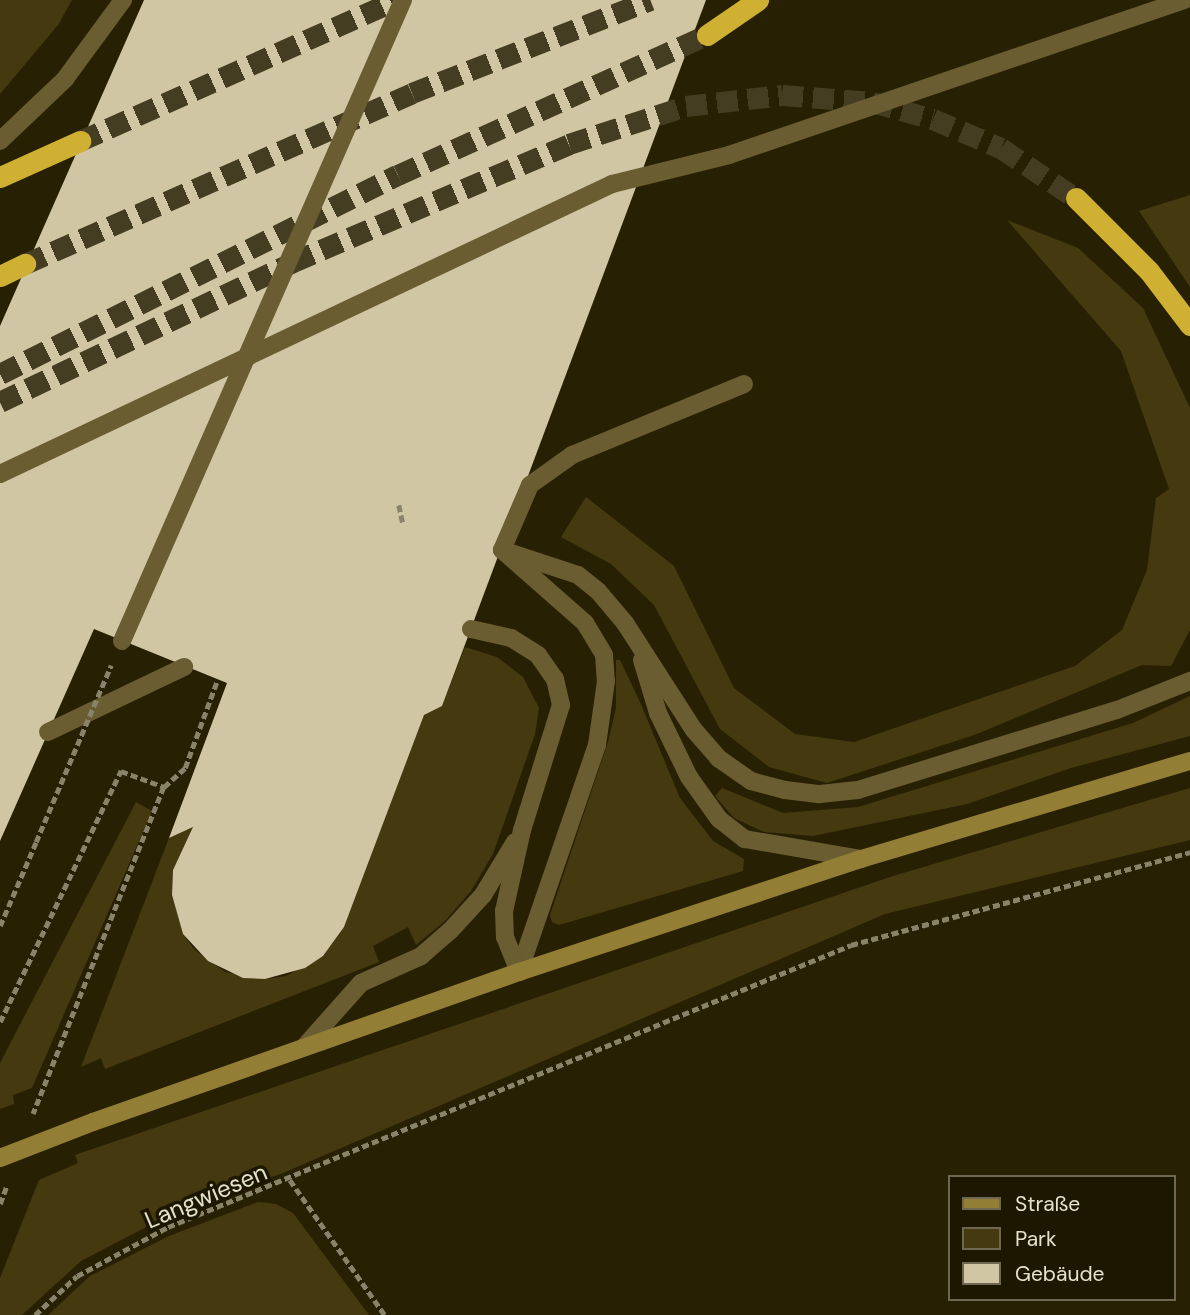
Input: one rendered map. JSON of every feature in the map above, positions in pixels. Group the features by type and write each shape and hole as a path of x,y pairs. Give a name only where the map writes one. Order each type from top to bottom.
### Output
{"highway":[{"path":"707,35 758,0"},
{"path":"0,177 80,141"},
{"path":"1076,198 1149,271 1190,325"},
{"path":"0,276 24,264"}],"main road":[{"path":"5,1166 93,1122 519,972 861,859 1190,761"}],"street":[{"path":"0,141 65,79 123,0"},
{"path":"122,641 403,0"},
{"path":"0,474 612,184 729,155 1184,0"},
{"path":"502,550 530,485 572,455 744,384"},
{"path":"502,550 578,575 613,606 694,730 729,770 751,781 806,794 838,794 895,780 1117,710 1190,681"},
{"path":"502,550 585,623 604,655 606,681 597,745 519,972"},
{"path":"471,629 511,638 538,654 555,679 561,705 557,725 522,830 504,911 505,937 519,972"},
{"path":"637,642 658,713 689,778 719,820 745,839 861,859"},
{"path":"48,732 184,667"},
{"path":"305,1046 361,983 421,956 473,908 522,830"}],"path":[{"path":"399,505 403,524"},
{"path":"0,926 122,641"},
{"path":"28,1126 164,787 186,768 217,681"},
{"path":"0,1022 121,771 164,787"},
{"name":"Langwiesen","path":"35,1315 77,1276 168,1227 290,1180 851,945 1190,852"},
{"path":"0,1204 5,1166"},
{"path":"290,1180 385,1315"}],"green space":[{"path":"0,0 72,0 58,25 0,94"},
{"path":"1190,195 1190,287 1139,211"},
{"path":"1007,220 1078,248 1143,308 1190,408 1190,630 1171,666 1142,665 977,734 827,783 769,767 720,729 654,605 611,564 561,537 586,497 674,566 734,688 795,734 854,742 1075,666 1122,630 1147,570 1156,498 1169,489 1121,351"},
{"path":"465,647 497,657 523,677 539,708 535,734 493,854 471,891 445,921 416,945 408,927 373,946 379,962 105,1069 101,1058 81,1067 169,838 193,827 173,870 172,895 183,934 194,949 225,972 265,979 286,976 323,956 344,927 424,715 442,706"},
{"path":"616,660 620,660 640,702 680,798 713,841 744,859 743,871 559,925 552,922 550,915 608,742 616,708"},
{"path":"1190,696 1190,736 1071,768 967,804 813,836 764,832 734,818 715,796 722,788 783,813 858,807 1133,723"},
{"path":"1190,788 1190,840 885,914 283,1173 175,1212 81,1261 22,1315 0,1315 0,1278 39,1180 78,1163 75,1155 893,876"},
{"path":"136,802 152,811 32,1088 13,1095 14,1104 0,1109 0,1063"},
{"path":"258,1202 276,1204 293,1213 369,1315 48,1315 90,1276 169,1236"}],"building":[{"path":"144,0 706,0 442,706 424,715 344,927 323,956 305,968 265,979 243,978 208,961 183,934 172,895 173,870 193,827 169,838 227,683 94,629 0,841 0,326"}],"tunnel":[{"path":"80,141 396,0"},
{"path":"25,264 412,93 651,0"},
{"path":"0,374 398,175 707,35"},
{"path":"0,402 293,262 569,144 686,106 782,95 872,102 933,119 1001,148 1076,198"}]}
